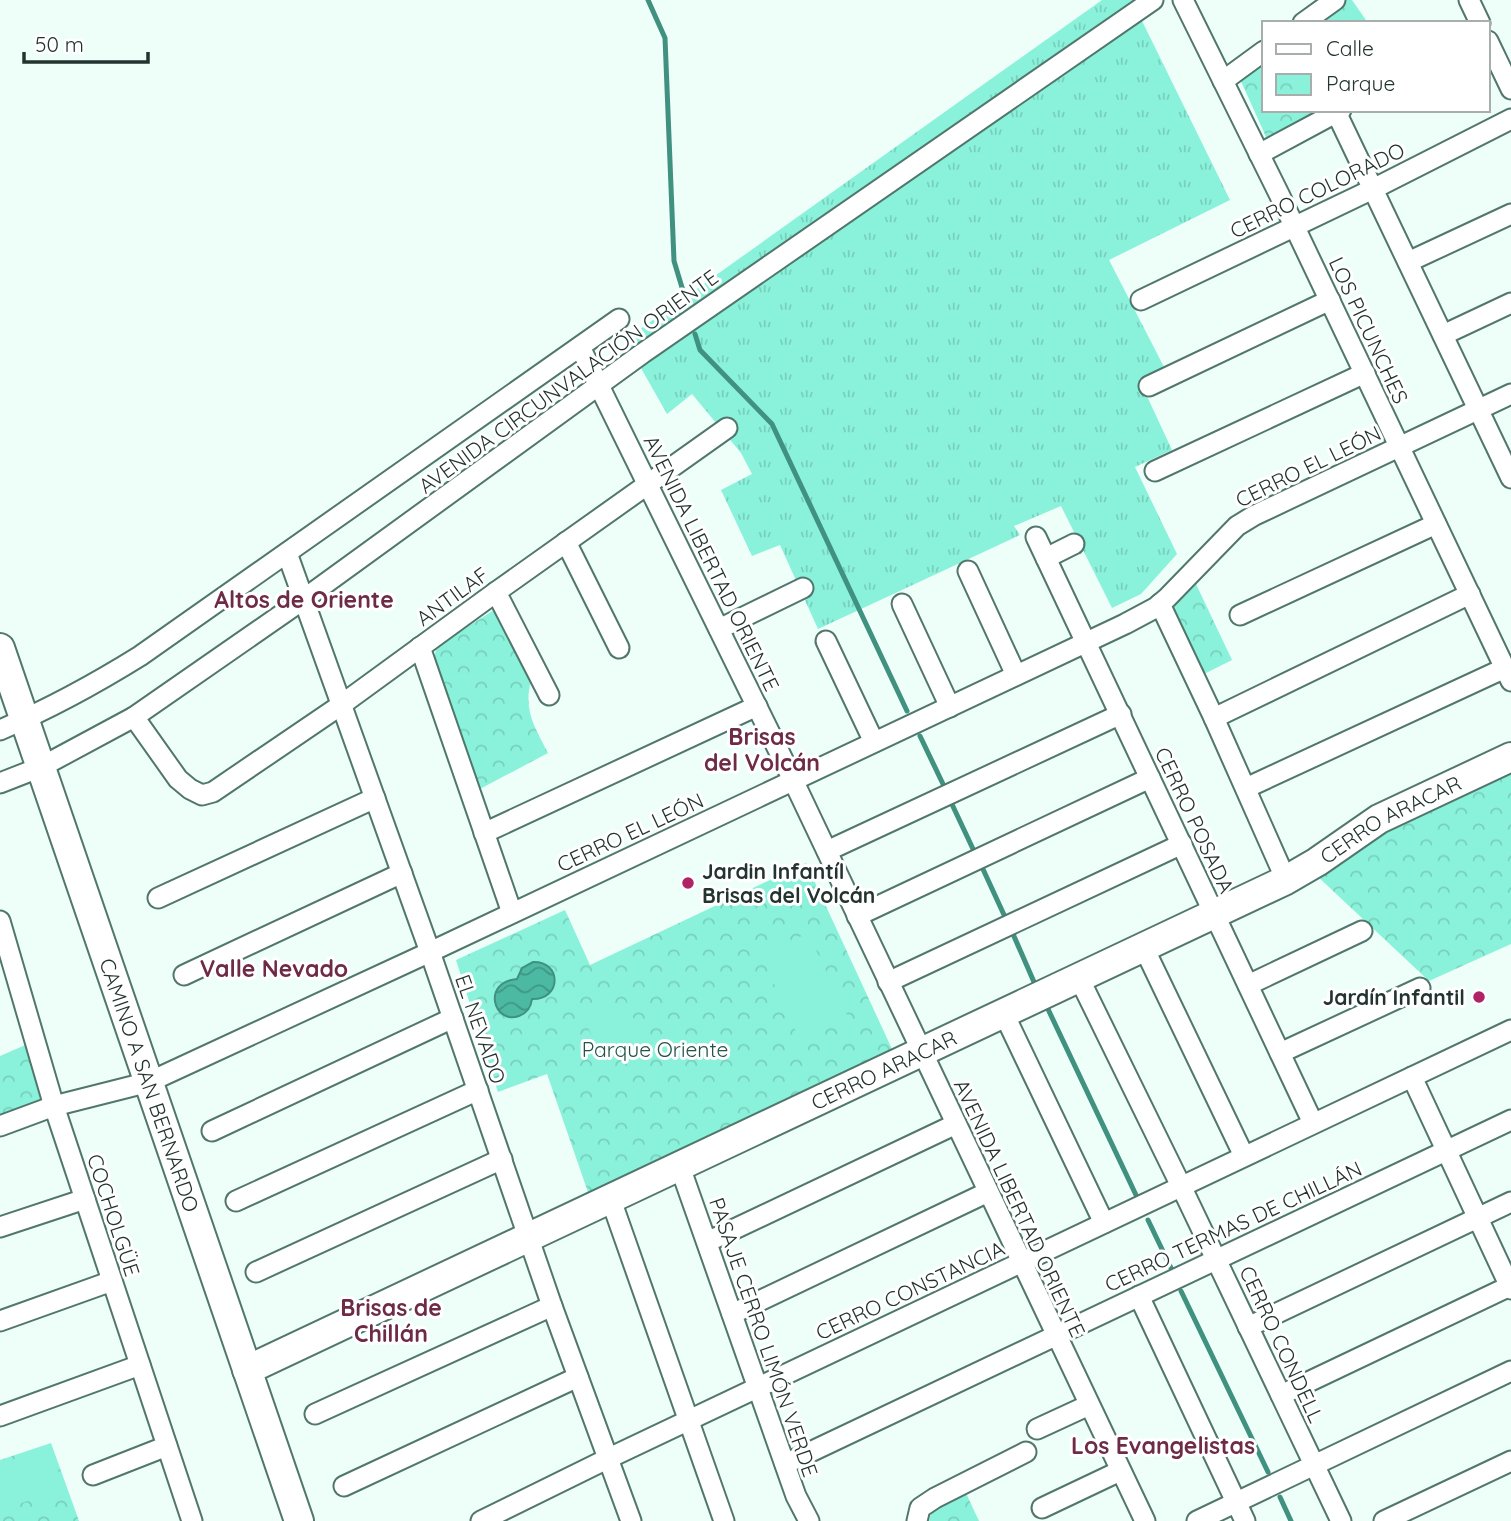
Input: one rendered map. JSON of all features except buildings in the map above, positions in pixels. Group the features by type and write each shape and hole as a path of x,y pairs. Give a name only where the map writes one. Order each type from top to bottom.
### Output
{"street":[{"name":"AVENIDA CIRCUNVALACIÓN ORIENTE","path":"0,783 41,767 134,717 304,599 598,385 1153,0"},
{"name":"LOS PICUNCHES","path":"1183,0 1295,226 1508,674"},
{"path":"1306,21 1335,0"},
{"path":"1490,45 1511,89"},
{"path":"1223,80 1262,52"},
{"path":"1259,154 1339,112 1511,478"},
{"name":"CERRO COLORADO","path":"1141,300 1373,189 1511,119"},
{"path":"1408,262 1511,214"},
{"path":"1149,386 1330,300"},
{"path":"1443,335 1511,303"},
{"name":"AVENIDA CIRCUNVALACIÓN ORIENTE","path":"12,725 96,684 141,656 619,318"},
{"name":"AVENIDA LIBERTAD ORIENTE","path":"580,347 793,780 1144,1521"},
{"path":"1155,471 1364,373"},
{"name":"CERRO EL LEÓN","path":"0,1126 54,1106 149,1082 1140,617 1178,588 1237,526 1255,515 1511,394"},
{"name":"ANTILAF","path":"134,717 178,779 202,795 213,792 341,705 727,428"},
{"path":"1240,615 1436,524"},
{"name":"CERRO POSADA","path":"1036,537 1313,1124"},
{"path":"566,542 619,648"},
{"path":"1046,558 1074,544"},
{"name":"EL NEVADO","path":"287,553 430,952 552,1307 631,1521"},
{"path":"968,571 1016,675"},
{"path":"719,629 803,588"},
{"path":"496,592 549,695"},
{"path":"1214,718 1470,594"},
{"path":"902,604 950,707"},
{"path":"1160,604 1286,880"},
{"path":"826,640 874,742"},
{"path":"420,647 512,913"},
{"name":"CAMINO A SAN BERNARDO","path":"0,649 12,725 41,767 299,1521"},
{"path":"1246,788 1508,674"},
{"path":"484,833 757,706"},
{"path":"827,851 1121,715"},
{"name":"CERRO ARACAR","path":"247,1370 1286,880 1379,819 1511,757"},
{"path":"858,916 1150,778"},
{"path":"158,898 375,798"},
{"path":"888,982 1182,844"},
{"path":"184,975 402,873"},
{"name":"COCHOLGÜE","path":"0,921 8,978 54,1106 192,1521"},
{"path":"1248,985 1362,931"},
{"path":"1143,948 1244,1156"},
{"name":"CERRO CONDELL","path":"1079,978 1341,1521"},
{"path":"1280,1053 1420,988"},
{"path":"1004,1014 1104,1223"},
{"path":"212,1131 453,1018"},
{"name":"CERRO CONSTANCIA","path":"481,1521 515,1513 607,1459 1511,1030"},
{"path":"1281,1395 1510,1288 1412,1077"},
{"path":"236,1201 478,1090"},
{"name":"CERRO TERMAS DE CHILLÁN","path":"785,1464 1511,1120"},
{"path":"707,1242 956,1124"},
{"path":"256,1272 502,1159"},
{"name":"PASAJE CERRO LIMÓN VERDE","path":"680,1167 796,1496 809,1521"},
{"path":"732,1314 988,1192"},
{"path":"0,1227 85,1199"},
{"path":"611,1200 724,1521"},
{"path":"1248,1327 1511,1202"},
{"path":"0,1321 112,1281"},
{"path":"1139,1296 1245,1521"},
{"path":"315,1414 552,1307"},
{"path":"0,1416 140,1365"},
{"path":"1197,1521 1511,1371"},
{"path":"344,1486 578,1377"},
{"path":"1037,1429 1089,1405"},
{"path":"93,1475 167,1446"},
{"path":"917,1521 920,1508 934,1498 1026,1452"},
{"path":"1384,1521 1511,1461"},
{"path":"1042,1508 1120,1471"}],"green space":[{"path":"1102,0 1133,0 1230,200 1109,260 1164,367 1139,379 1172,450 1135,467 1177,554 1141,594 1112,608 1061,506 1014,526 1020,535 818,629 780,545 752,556 721,490 752,474 741,453 692,394 667,414 625,340"},
{"path":"1342,0 1352,0 1367,21 1315,21"},
{"path":"1262,60 1262,112 1317,112 1267,139 1239,77"},
{"path":"1196,584 1232,660 1202,675 1170,606"},
{"path":"494,610 531,681 529,710 548,753 478,790 433,662 437,646"},
{"path":"1511,769 1511,944 1429,981 1315,874 1387,825"},
{"name":"Parque Oriente","path":"806,863 892,1049 589,1195 547,1074 498,1092 456,960 565,910 590,965"},
{"path":"808,933 848,1017 800,1040 761,955"},
{"path":"625,1000 647,1047 606,1066 584,1019"},
{"path":"30,1043 47,1102 0,1120 0,1056"},
{"path":"51,1443 79,1521 0,1521 0,1460"},
{"path":"50,1447 64,1489 0,1510 0,1464"},
{"path":"965,1491 979,1521 929,1521 938,1506"}],"water":[{"path":"533,962 543,963 553,974 555,980 549,994 532,999 531,1005 522,1015 510,1017 503,1014 495,1002 499,987 517,979 522,968"}],"waterway":[{"path":"648,0 665,38 674,261 687,304"},
{"path":"695,334 700,350 772,424 907,711"},
{"path":"920,736 943,784"},
{"path":"950,800 973,849"},
{"path":"982,867 1005,917"},
{"path":"1013,934 1034,982"},
{"path":"1047,1007 1136,1195"},
{"path":"1148,1220 1171,1268"},
{"path":"1181,1291 1268,1472"},
{"path":"1280,1497 1291,1521"}],"place":[{"name":"Jardin Infantíl Brisas del Volcán","path":"688,883"},
{"name":"Jardín Infantil","path":"1479,997"}],"district":[{"name":"Altos de Oriente","path":"304,599"},
{"name":"Brisas del Volcán","path":"762,749"},
{"name":"Valle Nevado","path":"274,968"},
{"name":"Brisas de Chillán","path":"391,1320"},
{"name":"Los Evangelistas","path":"1163,1445"}]}
